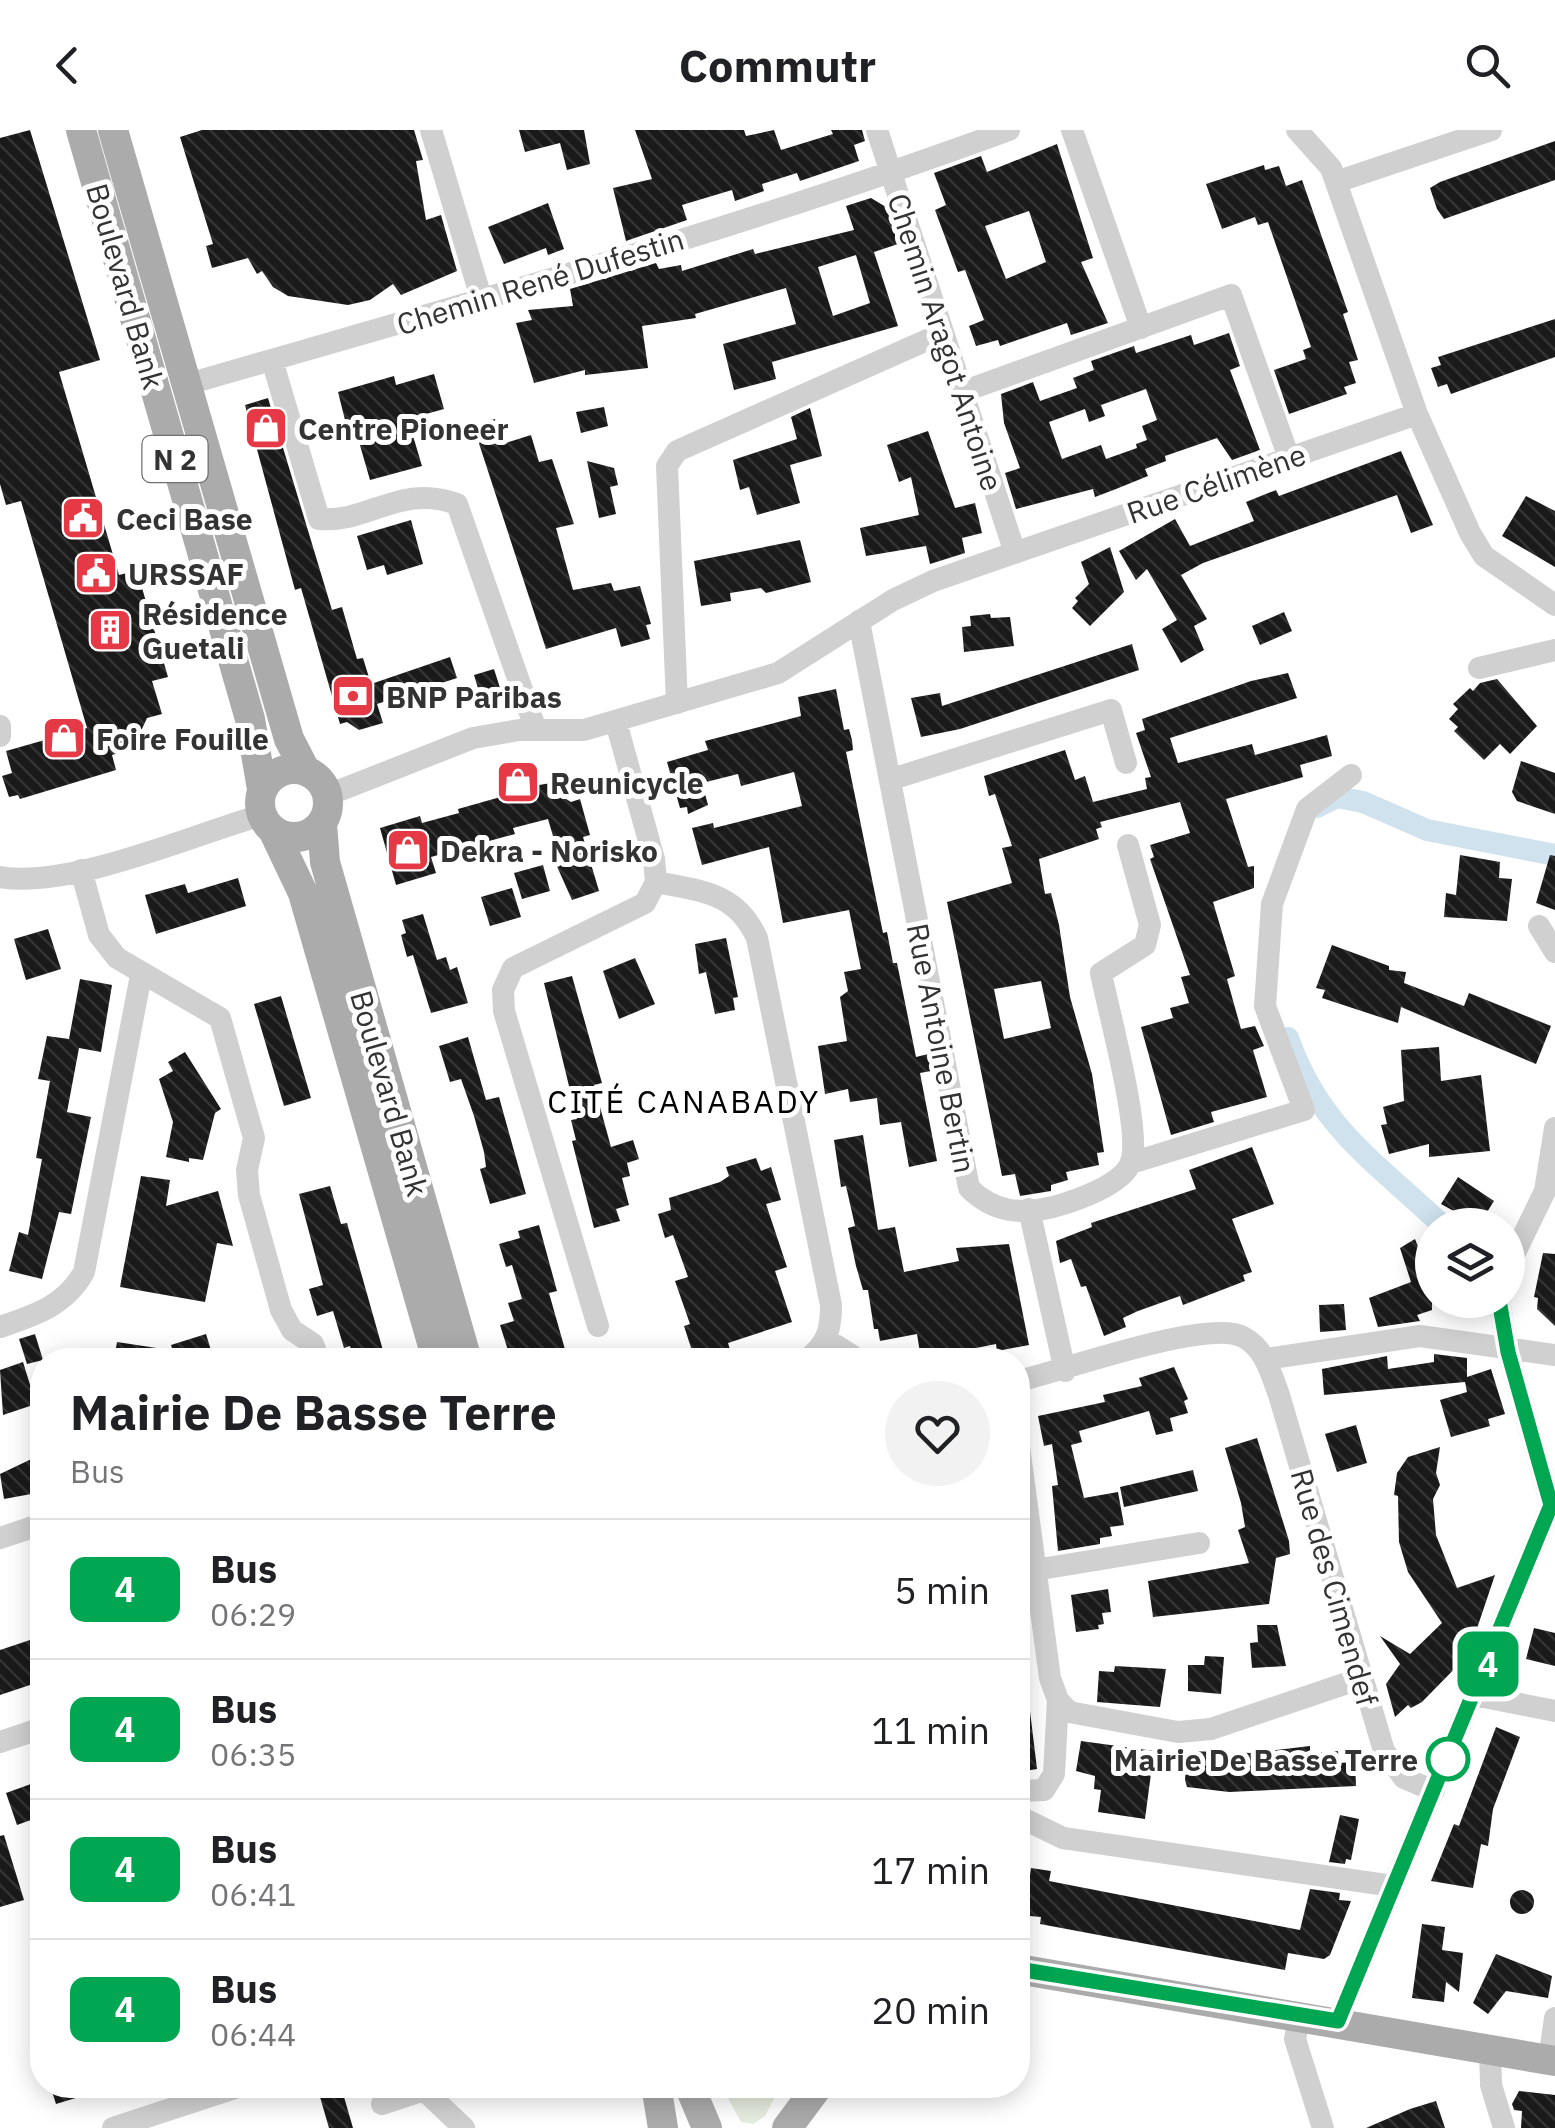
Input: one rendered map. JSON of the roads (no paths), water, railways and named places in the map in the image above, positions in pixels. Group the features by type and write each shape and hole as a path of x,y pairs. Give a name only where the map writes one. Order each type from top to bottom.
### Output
{"main road":[{"name":"Boulevard Bank","path":"81,130 250,719 266,811 303,893 434,1348"},
{"name":"Boulevard Bank","path":"113,130 288,733 304,770"},
{"path":"304,770 276,774 266,811 294,838 325,810"},
{"name":"N 2","path":"304,770 315,776 325,810"},
{"name":"Boulevard Bank","path":"325,810 325,862 464,1348"},
{"path":"1030,1971 1552,2060"},
{"path":"658,2098 663,2128"},
{"path":"694,2098 706,2128"},
{"path":"787,2128 810,2098"},
{"path":"812,2128 818,2098"}],"street":[{"path":"431,130 482,301"},
{"name":"Chemin Aragot Antoine","path":"877,130 1016,553"},
{"name":"Chemin René Dufestin","path":"188,384 482,301 890,174 1010,130"},
{"path":"1072,130 1141,328"},
{"path":"1297,130 1322,153 1336,182 1418,414 1484,556 1555,604"},
{"path":"1336,182 1491,130"},
{"path":"962,392 1231,295 1289,458"},
{"path":"677,703 667,466 676,452 943,333"},
{"path":"272,360 317,518 326,520 414,495 436,496 457,504 536,730"},
{"name":"Rue Célimène","path":"325,810 473,738 536,730 584,730 778,673 859,621 933,582 1418,414"},
{"name":"Rue Antoine Bertin","path":"859,621 969,1188 987,1206 1030,1210 1054,1207 1116,1180 1131,1163 1304,1110 1266,1006 1272,904 1307,809 1351,775"},
{"path":"1478,668 1554,655"},
{"path":"892,779 1111,710 1126,763"},
{"path":"598,1326 504,1010 503,990 513,968 645,903 656,882 654,858 616,722"},
{"path":"0,876 38,878 81,870 266,811"},
{"path":"1128,846 1150,925 1145,946 1100,973 1134,1135 1131,1163"},
{"path":"81,870 98,935 118,958 220,1018 254,1138 247,1170 248,1196 282,1310 292,1330 314,1348"},
{"path":"656,882 727,900 747,916 757,938 831,1306 831,1331 817,1348"},
{"path":"1540,926 1555,952"},
{"path":"0,1327 42,1313 74,1291 84,1272 141,975"},
{"path":"1525,1233 1545,1191 1555,1128"},
{"path":"1030,1210 1065,1371"},
{"path":"1338,2021 1547,1522 1546,1446 1508,1352 1502,1318"},
{"path":"1030,1378 1220,1330 1245,1337 1266,1359 1420,1336 1508,1352 1555,1355"},
{"path":"826,1339 840,1348"},
{"name":"Rue des Cimendef","path":"1266,1359 1391,1766 1404,1778 1434,1791"},
{"path":"0,1538 30,1528"},
{"path":"1030,1531 1050,1678 1058,1700 1054,1774 1044,1790 1030,1791"},
{"path":"1035,1570 1199,1543"},
{"path":"1058,1700 1079,1715 1178,1732 1211,1729 1362,1678"},
{"path":"1474,1695 1555,1711"},
{"path":"0,1742 30,1732"},
{"path":"1030,1822 1063,1838 1394,1886"},
{"path":"1300,2014 1295,2038 1323,2128"},
{"path":"1552,2060 1555,2018"},
{"path":"1490,2049 1491,2085 1504,2128"},
{"path":"112,2128 155,2122 213,2098"},
{"path":"382,2104 398,2098"},
{"path":"436,2098 464,2128"}],"waterway":[{"path":"1317,807 1337,797 1363,802 1427,830 1555,855"},
{"path":"1288,1038 1301,1070 1333,1121 1423,1208"}],"place":[{"name":"Centre Pioneer","path":"266,428"},
{"name":"Ceci Base","path":"83,518"},
{"name":"URSSAF","path":"96,573"},
{"name":"Résidence Guetali","path":"110,630"},
{"name":"BNP Paribas","path":"353,696"},
{"name":"Foire Fouille","path":"64,738"},
{"name":"Reunicycle","path":"518,782"},
{"name":"Dekra - Norisko","path":"408,850"},
{"name":"Mairie De Basse Terre","path":"1448,1759"}],"district":[{"name":"CITÉ CANABADY","path":"684,1101"}]}
